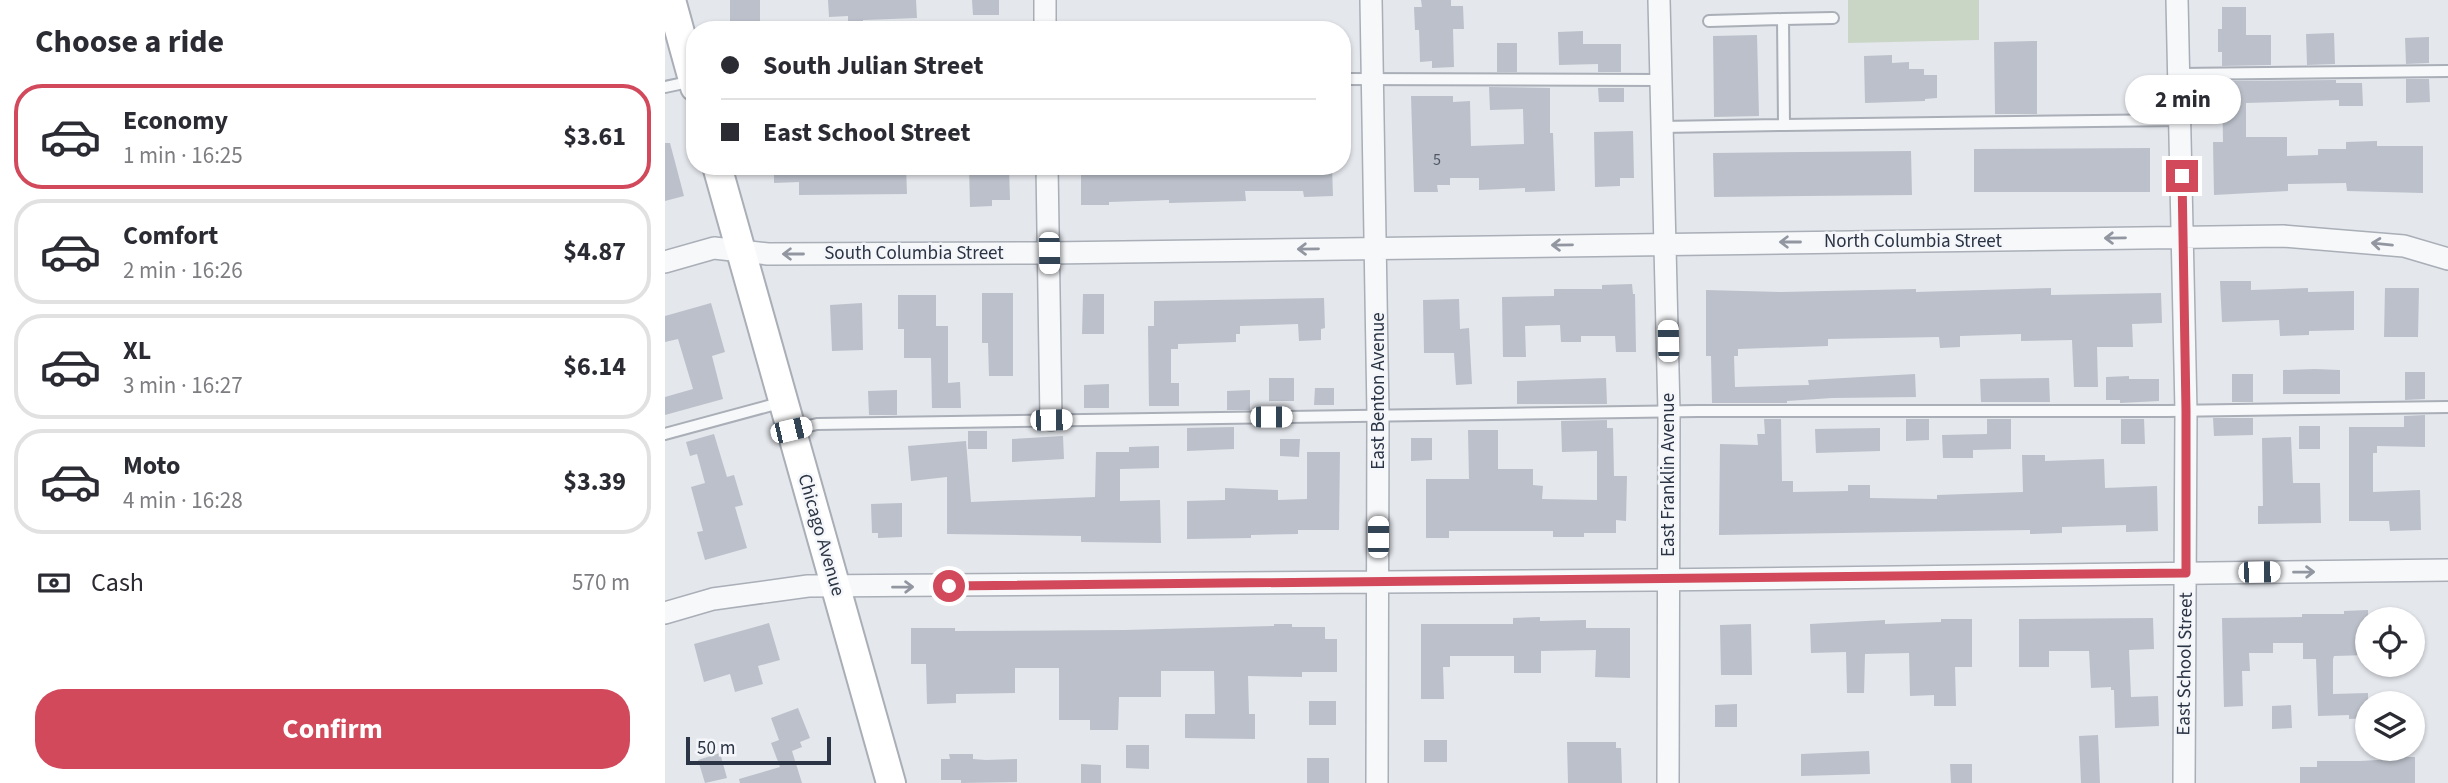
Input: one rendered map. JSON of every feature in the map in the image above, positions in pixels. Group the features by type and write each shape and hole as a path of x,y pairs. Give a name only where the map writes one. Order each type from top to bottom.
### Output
{"main road":[{"path":"671,0 686,55"},
{"name":"Chicago Avenue","path":"720,175 891,783"}],"street":[{"path":"1045,0 1045,21"},
{"name":"East Benton Avenue","path":"1371,0 1378,415 1377,783"},
{"name":"East Franklin Avenue","path":"1659,0 1669,412 1668,783"},
{"name":"East School Street","path":"2177,0 2186,411 2184,783"},
{"path":"1047,175 1051,420"},
{"name":"North Columbia Street","path":"1376,248 2311,236 2404,246 2448,259"},
{"name":"South Columbia Street","path":"665,262 714,248 768,254 1376,248"},
{"path":"665,612 741,594 796,587 835,586 2448,570"}],"lane":[{"path":"1709,22 1833,18"},
{"path":"1783,19 1784,125"},
{"path":"2179,74 2448,71"},
{"path":"1351,79 1660,80"},
{"path":"665,87 686,85"},
{"path":"1662,127 2180,120"},
{"path":"665,434 783,402"},
{"path":"791,430 817,424 1378,415 2448,407"}],"green space":[{"path":"1848,0 1979,0 1979,40 1848,43"}],"building":[{"path":"730,0 760,0 760,21 730,21"},
{"path":"828,0 916,0 917,18 848,21 848,16 829,17"},
{"path":"972,0 999,0 999,15 973,15"},
{"path":"1421,0 1451,0 1451,6 1463,6 1464,29 1453,29 1454,67 1432,68 1432,61 1420,62 1419,30 1415,30 1414,7 1422,7"},
{"path":"2222,7 2246,7 2246,35 2271,35 2271,65 2222,66 2222,52 2218,52 2218,29 2222,29"},
{"path":"1583,31 1583,44 1621,44 1621,72 1598,72 1598,64 1559,65 1558,32"},
{"path":"2334,33 2335,64 2307,65 2306,34"},
{"path":"1757,35 1759,116 1714,117 1713,36"},
{"path":"2429,37 2429,63 2406,64 2405,38"},
{"path":"2037,41 2037,114 1995,114 1994,42"},
{"path":"1497,43 1517,43 1517,72 1497,72"},
{"path":"1892,55 1892,63 1909,62 1909,69 1924,69 1924,75 1937,75 1937,98 1925,101 1865,103 1864,56"},
{"path":"2406,79 2429,79 2430,102 2406,103"},
{"path":"2336,80 2336,83 2362,83 2363,106 2339,106 2339,100 2246,103 2246,137 2287,137 2287,156 2318,155 2318,149 2346,149 2346,142 2377,141 2377,146 2423,146 2423,193 2347,191 2346,183 2288,184 2288,191 2214,195 2213,142 2223,142 2222,81"},
{"path":"1489,87 1550,88 1550,133 1553,133 1555,191 1525,192 1525,188 1479,190 1479,178 1450,178 1450,185 1437,185 1438,192 1414,192 1411,96 1453,96 1453,102 1470,101 1471,146 1524,144 1523,109 1490,110"},
{"path":"1598,88 1624,88 1624,102 1599,102"},
{"path":"1633,131 1634,178 1620,178 1620,186 1595,187 1594,132"},
{"path":"665,143 670,143 684,196 665,201"},
{"path":"2150,148 2150,192 1974,192 1974,149"},
{"path":"1911,151 1912,195 1714,197 1713,153"},
{"path":"774,175 906,175 907,194 799,195 799,182 774,183"},
{"path":"969,175 1009,175 1010,200 992,200 992,206 970,207"},
{"path":"1081,175 1332,175 1333,196 1304,197 1303,191 1245,191 1246,201 1169,203 1169,200 1081,205"},
{"path":"2220,281 2251,281 2251,290 2308,288 2308,292 2354,291 2354,330 2309,331 2309,335 2280,336 2279,320 2222,322"},
{"path":"1632,284 1635,294 1636,352 1616,352 1615,336 1581,336 1581,342 1561,342 1560,325 1525,326 1526,357 1503,357 1502,297 1554,296 1554,289 1602,289 1602,285"},
{"path":"2051,288 2051,295 2161,293 2162,323 2132,324 2133,347 2097,347 2098,387 2074,387 2072,340 2021,341 2021,334 1960,336 1960,347 1940,348 1939,337 1828,339 1828,346 1738,349 1738,356 1734,356 1735,387 1809,385 1808,380 1915,374 1916,397 1832,398 1787,403 1712,403 1711,356 1706,356 1706,290 1782,292 1916,289 1916,292"},
{"path":"2385,288 2419,288 2418,337 2384,337"},
{"path":"982,293 1013,293 1013,376 989,376 988,343 982,343"},
{"path":"1083,294 1104,294 1104,334 1082,334"},
{"path":"898,295 936,295 936,326 948,326 948,383 960,382 961,408 932,408 931,358 904,358 904,329 898,329"},
{"path":"1324,298 1325,328 1321,329 1321,340 1299,341 1298,324 1240,326 1236,342 1178,344 1178,349 1171,349 1171,383 1179,383 1179,406 1149,406 1148,326 1154,326 1154,301"},
{"path":"1459,299 1460,329 1469,328 1472,384 1456,385 1454,353 1424,353 1423,300"},
{"path":"711,303 725,352 712,356 723,399 665,415 665,397 693,389 678,339 665,342 665,316"},
{"path":"862,303 863,350 832,351 830,305"},
{"path":"2283,370 2340,370 2340,394 2283,394"},
{"path":"2405,372 2425,372 2425,399 2405,400"},
{"path":"2232,374 2253,374 2253,402 2232,402"},
{"path":"2129,376 2129,379 2159,379 2159,401 2120,403 2120,400 2106,400 2106,377"},
{"path":"1269,378 1294,378 1294,401 1269,401"},
{"path":"1606,378 1607,404 1517,404 1517,381"},
{"path":"2049,378 2050,402 1981,402 1980,379"},
{"path":"1109,384 1109,408 1084,408 1084,385"},
{"path":"1315,388 1334,388 1334,405 1314,405"},
{"path":"897,390 897,415 869,415 868,391"},
{"path":"1250,390 1250,410 1227,410 1227,391"},
{"path":"2425,415 2425,447 2377,446 2377,453 2373,453 2373,492 2420,490 2421,530 2390,531 2389,521 2349,521 2349,427 2404,427 2404,416"},
{"path":"2213,418 2253,418 2253,435 2214,436"},
{"path":"1764,419 1781,419 1782,481 1793,481 1793,492 1848,491 1848,485 1870,485 1870,498 1937,499 1937,495 2023,492 2022,455 2045,455 2045,461 2104,459 2105,488 2157,486 2158,531 2126,532 2126,525 2062,527 2062,533 2030,534 2030,530 1719,535 1720,444 1758,445 1757,434 1765,434"},
{"path":"1906,419 1929,419 1929,440 1906,441"},
{"path":"1987,419 2011,419 2011,449 1973,450 1973,458 1943,458 1942,435 1987,434"},
{"path":"2121,419 2144,419 2145,444 2121,444"},
{"path":"1607,420 1607,428 1613,428 1614,476 1627,476 1626,521 1616,520 1616,533 1553,537 1553,531 1449,531 1449,538 1426,538 1426,479 1469,479 1468,430 1498,430 1498,469 1533,469 1533,485 1543,486 1542,499 1597,500 1597,451 1562,452 1561,421"},
{"path":"2299,426 2320,426 2320,449 2299,449"},
{"path":"1234,427 1234,449 1187,451 1187,428"},
{"path":"1880,428 1880,451 1816,453 1815,429"},
{"path":"968,431 987,431 987,449 968,449"},
{"path":"714,434 727,477 734,475 743,505 735,507 747,548 705,560 697,532 703,531 691,487 705,483 697,454 690,456 686,442"},
{"path":"1063,436 1064,459 1012,462 1012,439"},
{"path":"2291,437 2293,483 2320,483 2321,523 2258,524 2258,506 2263,506 2262,438"},
{"path":"1411,438 1432,438 1432,460 1411,461"},
{"path":"1280,439 1300,439 1299,457 1280,456"},
{"path":"966,441 971,502 1095,497 1096,452 1129,452 1129,447 1159,446 1159,468 1120,469 1120,501 1160,500 1161,543 1081,542 1081,536 947,534 947,477 911,481 908,446"},
{"path":"1307,452 1340,452 1339,530 1298,530 1298,534 1251,535 1251,538 1187,539 1187,501 1225,500 1225,488 1278,490 1278,500 1307,499"},
{"path":"902,503 902,537 878,538 878,533 872,533 871,504"},
{"path":"2344,611 2355,611 2355,655 2334,656 2333,694 2355,693 2355,719 2349,719 2349,715 2318,716 2316,659 2303,659 2303,643 2273,643 2273,653 2249,653 2250,671 2242,671 2243,706 2224,707 2222,618 2302,617 2302,614 2344,614"},
{"path":"1540,617 1540,621 1586,620 1586,628 1630,628 1630,678 1595,677 1596,650 1541,651 1541,673 1514,673 1514,656 1450,656 1450,667 1443,667 1444,699 1421,699 1421,624 1513,624 1513,618"},
{"path":"2153,618 2154,649 2129,650 2131,697 2158,696 2159,726 2115,728 2114,690 2111,690 2111,687 2091,688 2089,651 2049,651 2049,667 2019,667 2019,619"},
{"path":"1941,619 1972,619 1972,667 1955,667 1956,706 1934,706 1934,695 1910,696 1909,653 1865,654 1864,693 1847,693 1846,652 1811,653 1810,624 1885,620 1885,624 1941,622"},
{"path":"769,623 780,660 758,666 763,684 735,692 730,674 704,682 694,644"},
{"path":"1274,624 1325,627 1325,639 1337,639 1337,672 1302,672 1302,677 1248,676 1249,714 1255,714 1255,739 1185,738 1185,714 1215,714 1214,671 1161,671 1161,697 1119,697 1118,730 1090,730 1090,720 1059,720 1059,668 1015,668 1015,693 956,694 956,703 927,704 926,664 911,664 911,628 955,628 955,631 1125,630"},
{"path":"1751,624 1752,675 1721,675 1720,625"},
{"path":"1309,701 1336,701 1336,725 1309,725"},
{"path":"1737,704 1737,727 1715,727 1715,705"},
{"path":"2291,705 2292,728 2272,729 2272,706"},
{"path":"798,708 810,738 800,742 802,747 792,751 802,783 740,783 739,779 780,767 771,743 779,740 771,718"},
{"path":"2098,735 2100,783 2081,783 2079,736"},
{"path":"1424,740 1447,740 1447,762 1424,762"},
{"path":"1567,742 1616,742 1616,748 1621,748 1622,783 1568,783"},
{"path":"1126,745 1149,745 1149,769 1126,768"},
{"path":"1869,751 1870,774 1801,776 1801,754"},
{"path":"720,753 727,778 705,783 698,760"},
{"path":"949,754 973,754 973,759 986,760 1017,759 1017,782 961,783 961,780 941,780 941,759 950,759"},
{"path":"1307,758 1329,758 1329,783 1307,783"},
{"path":"2317,761 2415,761 2415,783 2300,783 2300,767 2317,767"},
{"path":"1081,764 1101,765 1101,783 1081,783"},
{"path":"1950,764 1972,764 1972,783 1951,783"}],"route":[{"path":"949,586 2186,573 2185,262 2182,176"}]}
